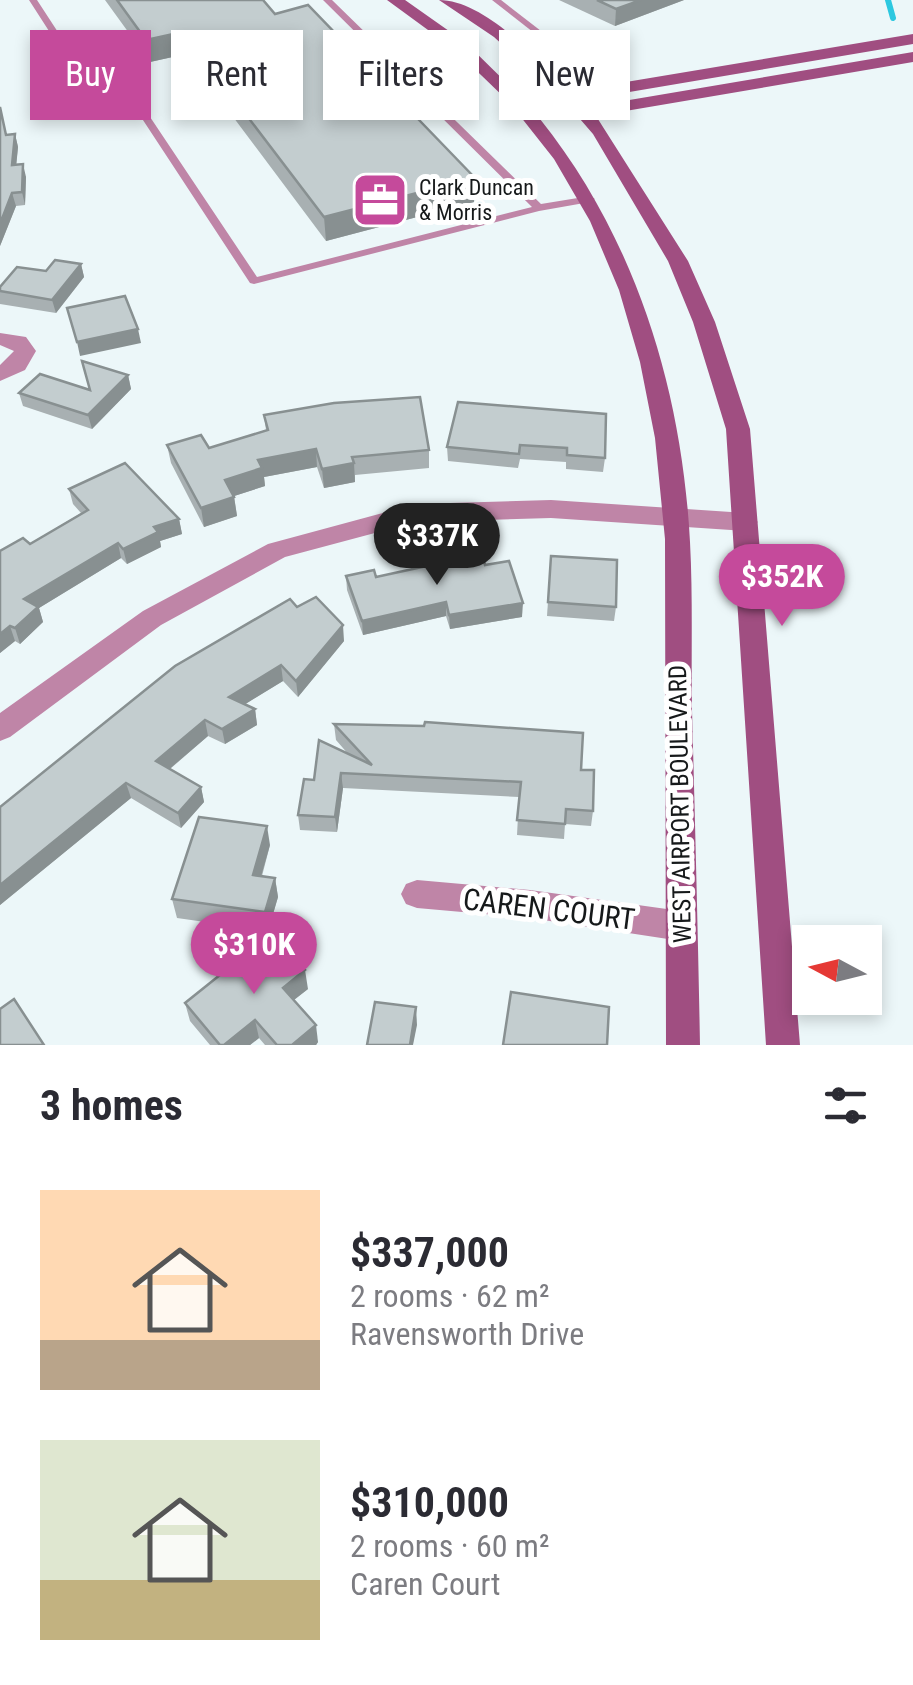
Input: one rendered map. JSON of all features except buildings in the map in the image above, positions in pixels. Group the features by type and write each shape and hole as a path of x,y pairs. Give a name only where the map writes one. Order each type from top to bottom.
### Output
{"main road":[{"name":"WEST AIRPORT BOULEVARD","path":"394,0 463,48 499,83"},
{"path":"447,0 499,33"},
{"path":"630,87 913,39"},
{"path":"630,107 913,57"},
{"name":"WEST AIRPORT BOULEVARD","path":"536,120 559,148 590,199 616,252 644,340 664,424 676,517 683,1045"},
{"path":"590,120 678,262 704,322 738,430 784,1045"}],"street":[{"path":"0,339 18,342 24,351 18,366 0,374"},
{"path":"0,728 152,618 277,550 416,513 551,509 746,522"},
{"name":"CAREN COURT","path":"417,894 530,904 681,926"}],"lane":[{"path":"33,0 80,71 121,80 254,281 540,208 590,199"},
{"path":"327,0 540,208"},
{"path":"496,0 535,30"}],"waterway":[{"path":"888,0 893,18"}],"place":[{"name":"Clark Duncan & Morris","path":"380,200"}]}
